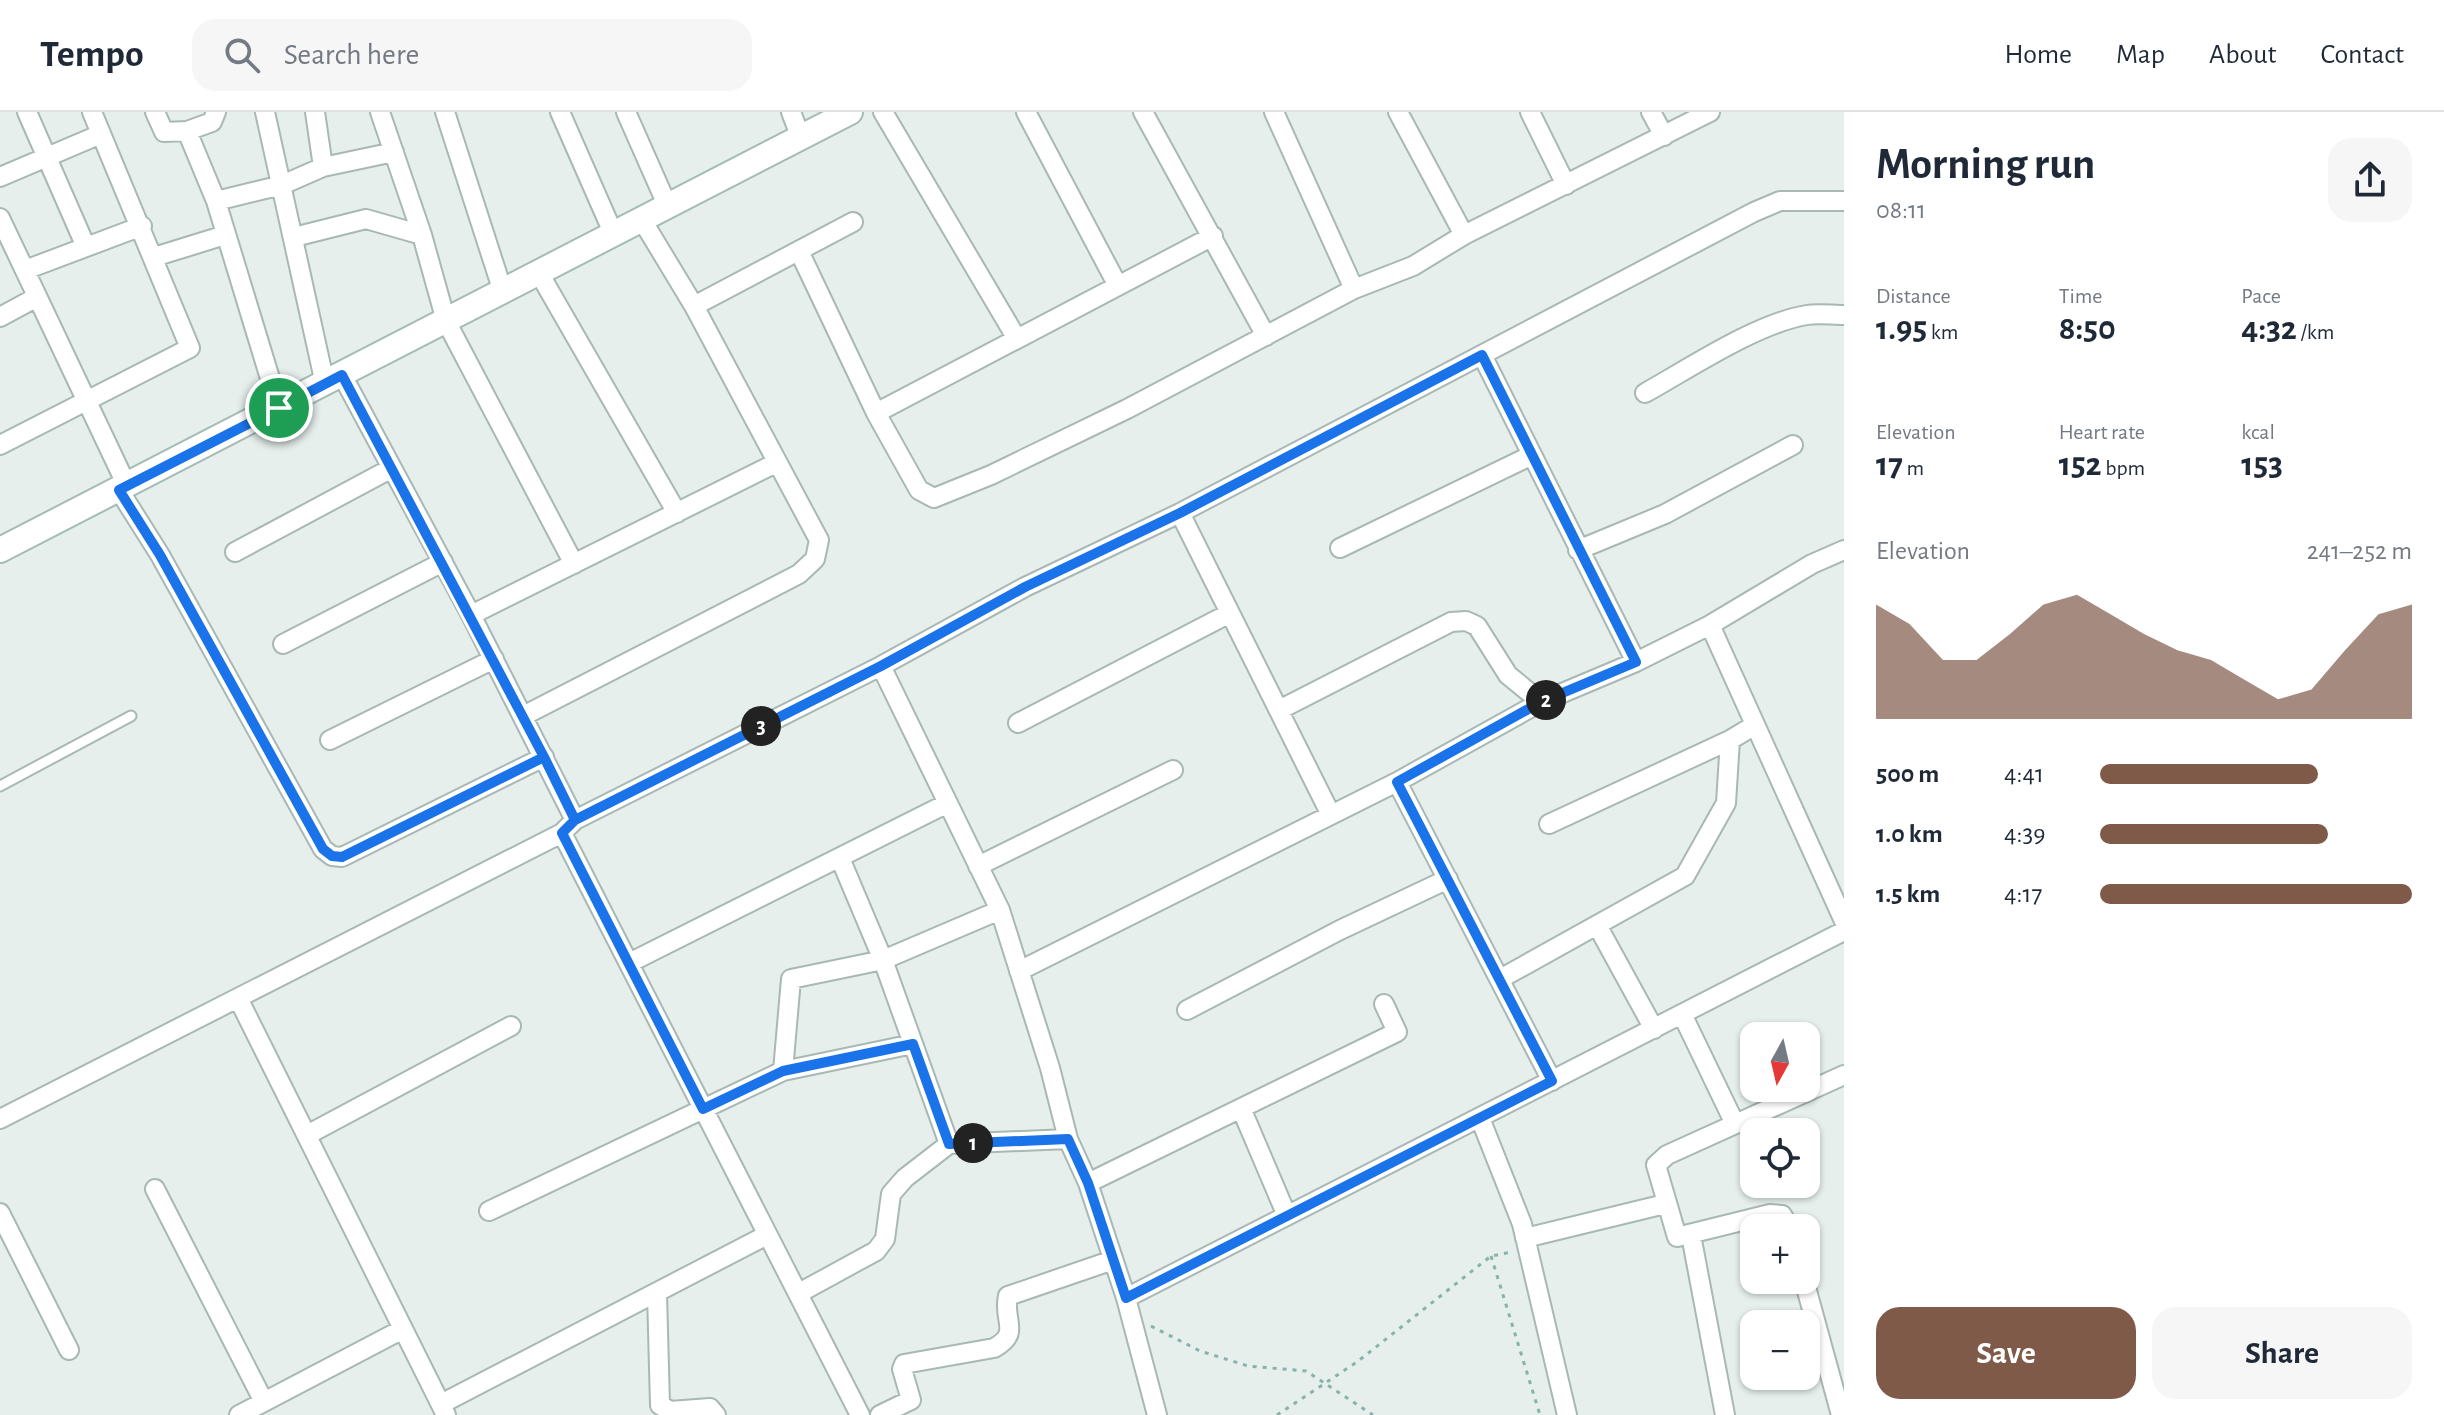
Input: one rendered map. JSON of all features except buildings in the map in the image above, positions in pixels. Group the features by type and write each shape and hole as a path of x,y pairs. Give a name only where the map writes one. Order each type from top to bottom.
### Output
{"street":[{"path":"27,112 86,247"},
{"path":"0,445 190,348 142,226 92,112"},
{"path":"155,112 164,132 175,135 212,122 216,112"},
{"path":"265,112 294,237 333,380 392,468 544,757 568,826 629,963 860,1415"},
{"path":"315,112 323,167"},
{"path":"380,112 422,235 446,321 574,564"},
{"path":"445,112 503,292"},
{"path":"560,112 614,235"},
{"path":"626,112 668,207"},
{"path":"791,112 801,138"},
{"path":"0,550 850,112"},
{"path":"883,112 1017,339"},
{"path":"1026,112 1118,286"},
{"path":"1143,112 1266,336"},
{"path":"1274,112 1354,289"},
{"path":"1398,112 1464,235"},
{"path":"1530,112 1566,185"},
{"path":"1651,112 1664,136"},
{"path":"799,251 876,413 919,490 934,498 1031,456 1354,289 1413,266 1464,235 1710,112"},
{"path":"187,131 216,201 279,408"},
{"path":"0,177 101,134"},
{"path":"216,201 282,185 323,167 394,152"},
{"path":"0,1119 881,666 1025,587 1180,513 1754,212 1780,201 1844,201"},
{"path":"0,218 87,400 123,488 323,849 332,856 342,857 544,757"},
{"path":"294,237 366,219 422,235"},
{"path":"523,716 799,574 815,559 819,540 694,306 642,220"},
{"path":"694,306 853,222"},
{"path":"25,270 142,226"},
{"path":"154,257 225,235"},
{"path":"876,413 1213,236"},
{"path":"539,273 677,513"},
{"path":"0,317 37,297"},
{"path":"1645,393 1738,342 1781,324 1807,314 1844,315"},
{"path":"1482,355 1636,662"},
{"path":"1578,550 1665,514 1793,445"},
{"path":"1340,548 1530,456"},
{"path":"471,615 776,463"},
{"path":"235,552 392,468"},
{"path":"1180,513 1331,815"},
{"path":"1019,971 1397,782 1541,702 1636,662 1710,625 1812,564 1844,550"},
{"path":"283,644 443,562"},
{"path":"1018,723 1230,613"},
{"path":"1279,710 1451,622 1466,621 1477,626 1508,675 1541,702"},
{"path":"1710,625 1844,921"},
{"path":"330,740 494,659"},
{"path":"881,666 1000,910 1068,1139 1088,1183 1128,1307 1157,1415"},
{"path":"1549,824 1730,740 1755,725"},
{"path":"1500,979 1685,876 1726,803 1730,740"},
{"path":"978,866 1173,770"},
{"path":"1397,782 1552,1081"},
{"path":"629,963 948,803"},
{"path":"840,858 883,960 949,1144"},
{"path":"1187,1010 1340,930 1448,879"},
{"path":"783,1071 791,979 883,960 1000,910"},
{"path":"1597,925 1654,1029"},
{"path":"1128,1307 1287,1216 1844,931"},
{"path":"238,998 443,1410 767,1235"},
{"path":"1088,1183 1397,1032 1384,1004"},
{"path":"1682,1014 1735,1124"},
{"path":"307,1135 511,1026"},
{"path":"489,1211 783,1071 913,1044"},
{"path":"1740,1222 1681,1238 1674,1233 1656,1165 1667,1155 1844,1075"},
{"path":"1241,1108 1287,1216"},
{"path":"1480,1118 1526,1243 1567,1415"},
{"path":"799,1293 876,1251 885,1239 891,1194 905,1178 949,1144 1068,1139"},
{"path":"155,1189 264,1402"},
{"path":"1526,1243 1665,1204"},
{"path":"0,1213 69,1350"},
{"path":"1691,1235 1725,1415"},
{"path":"880,1415 911,1400 902,1369 904,1364 994,1348 1006,1342 1010,1331 1006,1306 1008,1296 1113,1260"},
{"path":"657,1293 660,1405 670,1411 710,1408 716,1415"},
{"path":"1809,1294 1838,1377 1841,1415"},
{"path":"239,1415 403,1329"}],"lane":[{"path":"0,786 131,716"}],"path":[{"path":"1277,1415 1357,1362 1491,1256 1526,1243"},
{"path":"1491,1256 1540,1415"},
{"path":"1128,1307 1200,1351 1248,1366 1306,1371 1373,1415"}],"route":[{"path":"279,408 119,490 160,555 323,849 332,856 342,857 544,757 575,820 881,666 1025,587 1180,513 1482,355 1636,662 1541,702 1397,782 1552,1081 1126,1298 1088,1183 1068,1139 949,1144 913,1044 783,1071 703,1109 562,833 575,820 544,757 471,615 342,375 279,408"}]}
